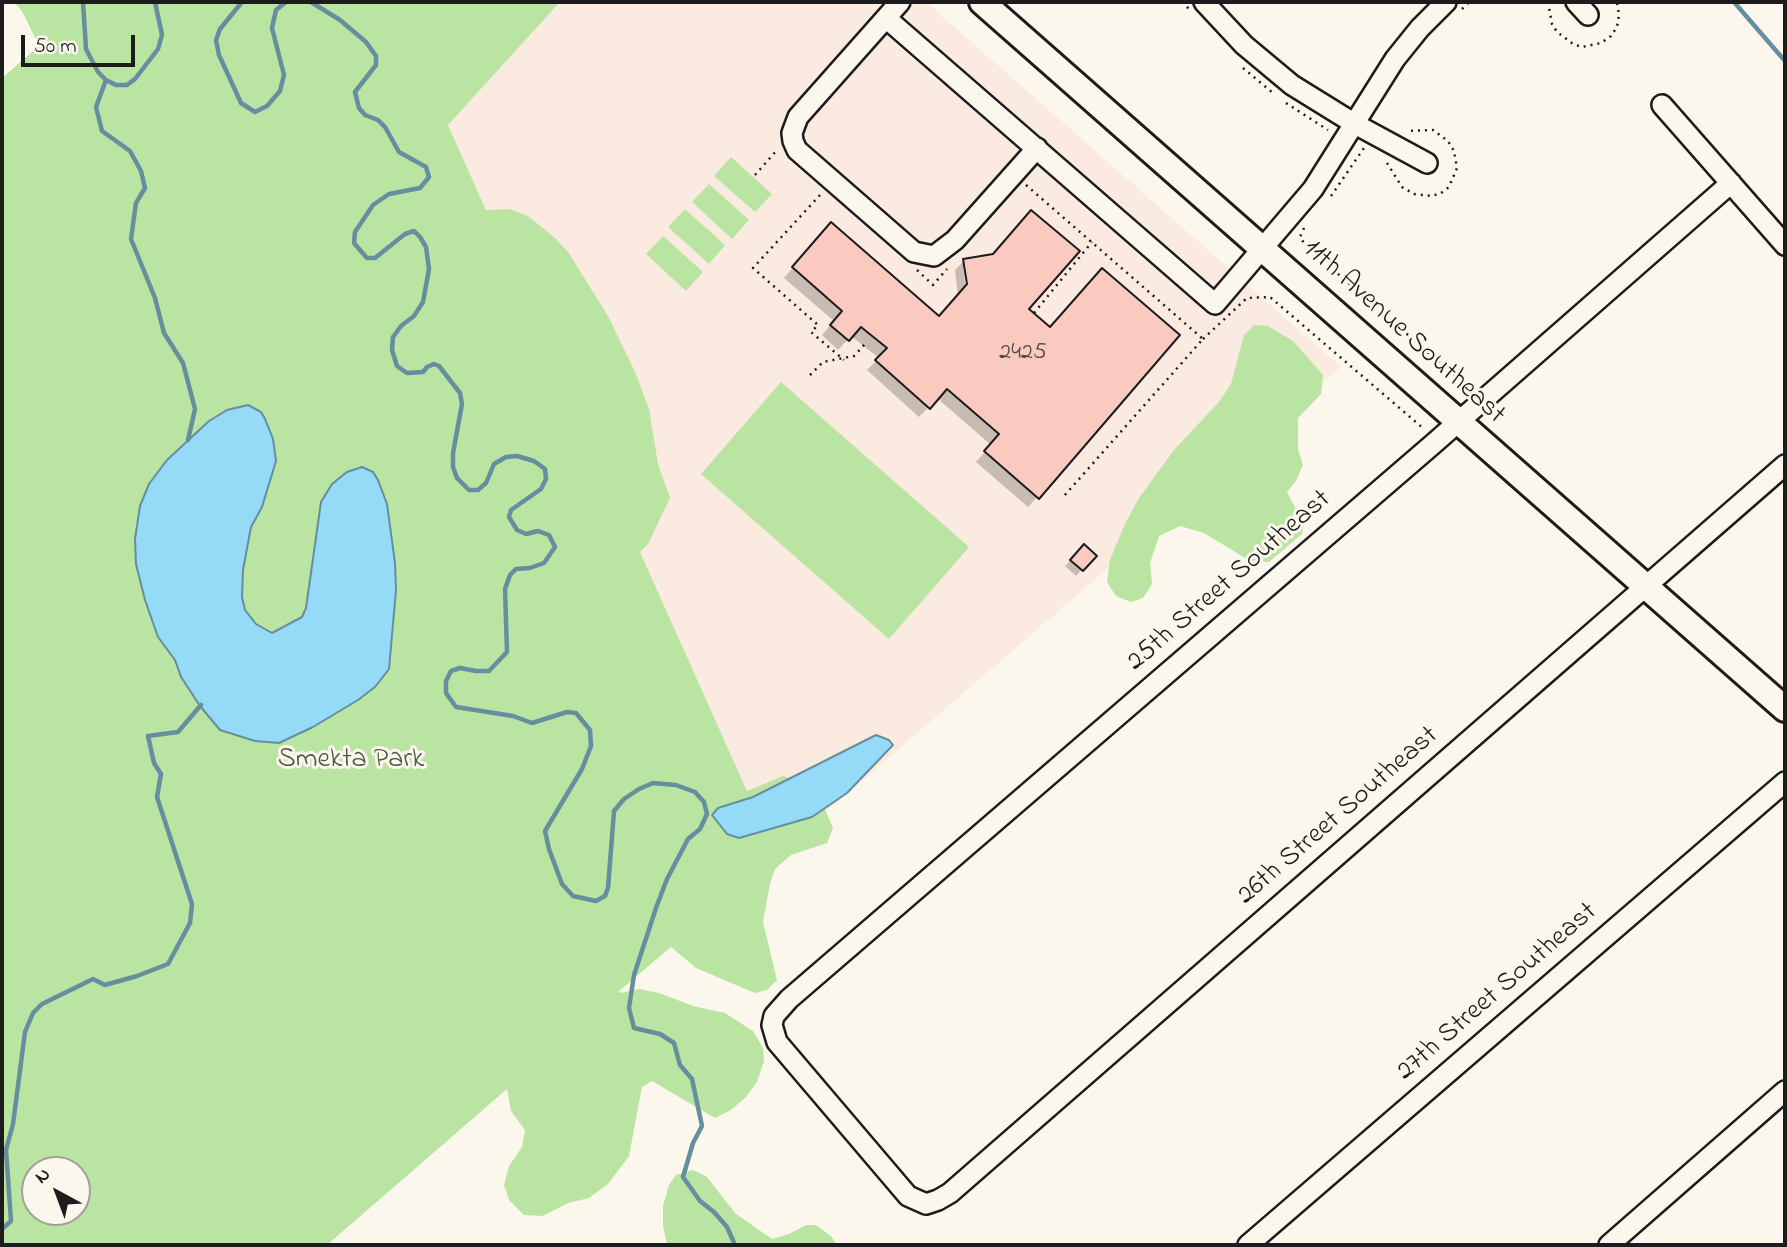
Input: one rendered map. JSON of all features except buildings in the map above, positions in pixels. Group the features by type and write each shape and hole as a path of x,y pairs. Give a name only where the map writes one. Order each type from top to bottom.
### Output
{"main road":[{"name":"11th Avenue Southeast","path":"982,2 1785,709"}],"street":[{"path":"900,2 793,125 793,141 797,150 914,252 934,256 955,240 1037,148"},
{"path":"1204,2 1244,45 1280,77 1355,124 1427,163"},
{"path":"886,18 1215,304 1313,189 1395,59 1446,2"},
{"path":"1662,105 1785,245"},
{"name":"25th Street Southeast","path":"926,1204 915,1201 900,1188 791,1061 777,1042 772,1025 774,1016 789,999 1731,183"},
{"name":"26th Street Southeast","path":"926,1204 950,1193 1785,465"},
{"name":"27th Street Southeast","path":"1248,1245 1785,782"},
{"path":"1609,1245 1785,1091"}],"path":[{"path":"755,175 781,147"},
{"path":"1023,183 1203,339"},
{"path":"825,190 753,268 818,325 811,332 844,360"},
{"path":"1300,237 1306,246 1483,400"},
{"path":"1034,313 1092,242"},
{"path":"933,285 951,264"},
{"path":"1065,496 1203,339 1247,299 1270,297 1437,440"},
{"path":"810,375 823,362 854,356 865,344"}],"shaded area":[{"path":"560,2 926,2 1341,367 776,855 448,125"}],"green space":[{"name":"Smekta Park","path":"14,2 560,2 448,125 486,210 509,209 528,216 568,252 608,316 636,374 649,409 658,464 670,498 648,544 640,552 747,791 783,776 798,781 823,805 833,828 827,843 791,855 775,869 763,922 777,980 767,990 755,993 696,968 671,947 619,991 639,989 659,993 693,1006 725,1013 753,1031 763,1048 764,1061 757,1082 746,1097 731,1110 715,1118 652,1081 642,1087 629,1156 608,1184 589,1198 568,1203 543,1216 524,1215 509,1200 504,1185 509,1166 522,1147 525,1130 511,1111 507,1089 327,1245 2,1245 2,78 39,46 22,11"},
{"path":"731,157 772,194 755,212 714,176"},
{"path":"709,184 749,220 732,239 692,202"},
{"path":"685,209 725,245 709,264 668,227"},
{"path":"663,236 703,272 686,291 646,254"},
{"path":"1254,325 1268,326 1293,341 1323,375 1321,394 1298,418 1298,449 1303,465 1296,481 1287,492 1304,524 1302,534 1269,562 1250,561 1204,533 1180,526 1159,536 1150,563 1152,584 1143,598 1131,602 1116,596 1107,582 1110,560 1125,524 1139,498 1174,450 1219,402 1231,384 1244,335"},
{"path":"781,382 969,547 889,639 701,474"},
{"path":"693,1170 706,1176 736,1214 772,1239 806,1225 816,1225 831,1236 837,1245 667,1245 663,1206 669,1185 676,1175"}],"water":[{"path":"248,405 261,412 265,419 273,439 276,461 262,507 251,527 243,570 242,597 245,610 256,624 272,633 302,617 306,608 321,502 332,484 347,472 362,467 373,472 378,480 387,504 395,563 396,590 389,669 375,687 358,700 313,727 279,743 255,741 220,730 200,706 181,677 175,660 158,637 136,564 135,539 140,506 149,484 167,460 209,421 227,410"},
{"path":"876,735 889,740 893,745 847,793 812,817 739,838 727,834 712,815 718,808 753,797"}],"waterway":[{"path":"83,2 86,49 98,72 116,85 127,85 135,79 158,49 162,35 155,2"},
{"path":"242,2 220,29 216,40 219,55 241,103 255,112 267,106 280,91 284,75 272,28 276,10 286,2"},
{"path":"311,2 340,20 366,42 376,56 376,65 355,92 359,108 365,115 378,120 385,127 399,152 426,167 429,177 420,188 389,194 373,205 355,232 354,243 367,258 375,258 405,234 414,231 426,247 429,269 423,302 414,316 401,326 393,337 392,350 397,366 407,373 423,372 434,364 439,366 460,393 462,404 453,467 457,478 469,490 478,490 486,483 494,464 506,457 517,456 534,461 545,469 546,479 541,489 511,510 509,517 517,530 526,534 538,531 549,535 555,547 544,563 516,569 510,575 505,589 507,652 489,671 460,668 451,671 446,681 446,693 456,707 513,716 532,723 567,712 576,713 590,730 591,746 582,769 545,831 562,884 573,896 596,901 605,896 608,888 614,811 624,799 653,783 676,785 695,792 704,802 707,814 700,829 688,839 667,879 656,908 634,975 629,1008 634,1028 660,1034 674,1043 680,1065 692,1079 702,1126 693,1143 683,1177 700,1201 727,1227 735,1245"},
{"path":"1734,2 1785,61"},
{"path":"106,80 96,107 102,131 130,151 141,171 145,188 136,203 131,239 155,298 164,333 183,363 195,409 188,440"},
{"path":"2,1229 11,1221 6,1150 13,1124 25,1032 33,1013 42,1004 93,979 105,985 168,964 190,923 192,904 157,797 161,774 154,763 148,736 178,732 201,705"}]}
